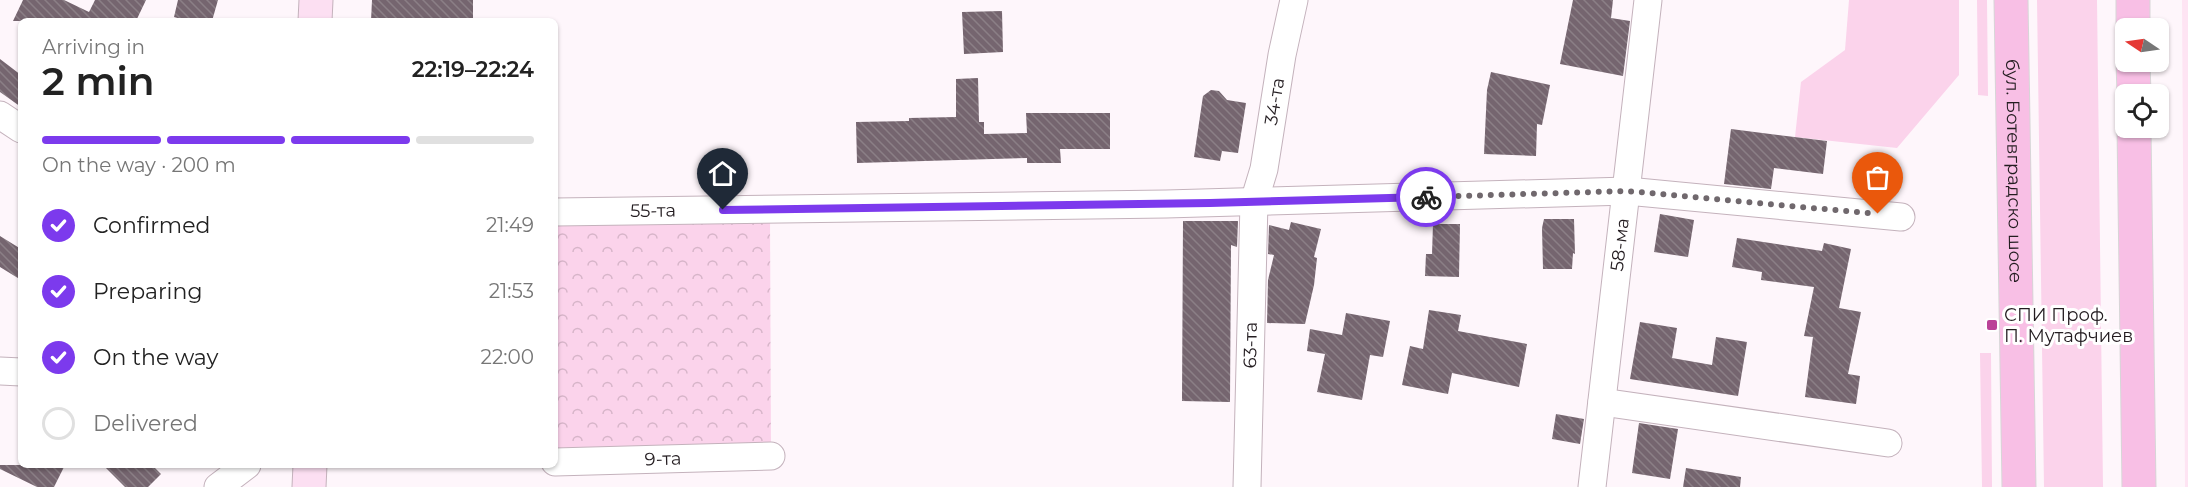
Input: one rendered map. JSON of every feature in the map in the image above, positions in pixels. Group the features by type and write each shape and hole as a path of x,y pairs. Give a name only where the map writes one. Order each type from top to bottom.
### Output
{"main road":[{"name":"бул. Ботевградско шосе","path":"2011,0 2019,487"},
{"path":"2133,0 2133,18"},
{"path":"2134,138 2139,487"}],"street":[{"path":"315,18 316,0"},
{"name":"34-та","path":"1254,202 1264,169 1282,55 1294,0"},
{"name":"58-ма","path":"1592,487 1648,0"},
{"path":"0,115 18,127"},
{"name":"55-та","path":"558,212 1254,202 1627,191 1901,217"},
{"name":"63-та","path":"1247,487 1254,202"},
{"path":"0,371 18,372"},
{"path":"1602,402 1888,443"},
{"name":"9-та","path":"558,462 771,456"},
{"path":"218,487 242,468"},
{"path":"309,487 310,468"}],"shaded area":[{"path":"2182,0 2188,0 2188,487 2185,487"}],"green space":[{"path":"1849,0 1959,0 1959,75 1897,148 1795,137 1801,82 1845,50"},
{"path":"1977,0 1987,0 1988,96 1978,95"},
{"path":"2037,0 2097,0 2103,487 2044,487"},
{"path":"770,210 771,456 558,462 558,212"},
{"path":"1980,353 1991,353 1992,487 1982,487"}],"building":[{"path":"23,0 64,0 89,12 95,0 146,0 137,18 18,18 18,21 13,21"},
{"path":"178,0 218,0 213,18 174,17"},
{"path":"372,0 473,0 473,18 371,18"},
{"path":"1573,0 1613,0 1611,18 1630,21 1623,76 1560,64"},
{"path":"1002,11 1003,52 964,54 962,12"},
{"path":"0,59 18,73 18,105 0,92"},
{"path":"1491,72 1550,85 1542,125 1537,124 1536,156 1484,154 1487,90"},
{"path":"978,78 979,122 984,122 984,134 1027,133 1026,113 1110,113 1110,149 1060,149 1061,163 1027,163 1027,158 857,163 856,122 956,117 956,79"},
{"path":"1211,90 1219,91 1227,100 1246,103 1238,153 1222,151 1220,161 1194,157 1203,96"},
{"path":"1731,129 1827,141 1823,174 1774,168 1771,189 1724,184"},
{"path":"1660,214 1694,220 1688,257 1654,252"},
{"path":"1544,219 1574,219 1575,254 1573,253 1572,269 1543,269 1542,228"},
{"path":"1183,221 1238,221 1237,247 1231,245 1230,402 1182,401"},
{"path":"1291,222 1321,229 1314,257 1317,258 1314,285 1305,324 1267,323 1268,280 1274,255 1268,254 1269,225 1289,230"},
{"path":"1433,224 1460,224 1459,277 1425,276 1426,254 1432,254"},
{"path":"0,236 18,247 18,278 0,267"},
{"path":"1737,238 1822,251 1824,243 1851,249 1839,308 1861,312 1848,374 1860,376 1856,404 1805,397 1813,337 1804,336 1814,287 1761,280 1762,272 1732,267"},
{"path":"1429,310 1461,315 1458,331 1527,344 1519,387 1452,373 1448,394 1402,385 1410,346 1423,349"},
{"path":"1346,313 1390,321 1383,357 1370,355 1362,400 1317,392 1325,354 1307,351 1310,329 1342,335"},
{"path":"1640,322 1677,328 1672,358 1712,365 1716,337 1747,342 1738,396 1630,379"},
{"path":"1556,414 1584,419 1580,444 1552,439"},
{"path":"1639,423 1678,429 1670,479 1632,473"},
{"path":"0,465 18,465 18,468 64,468 54,487 37,487 0,469"},
{"path":"106,468 155,468 161,474 148,487 125,487"},
{"path":"1686,468 1741,477 1740,487 1683,487"}],"way so far":[{"path":"1426,197 1627,191 1878,214"}],"place":[{"name":"СПИ Проф. П. Мутафчиев","path":"1992,325"}],"route":[{"path":"723,210 1210,203 1426,197"}]}
